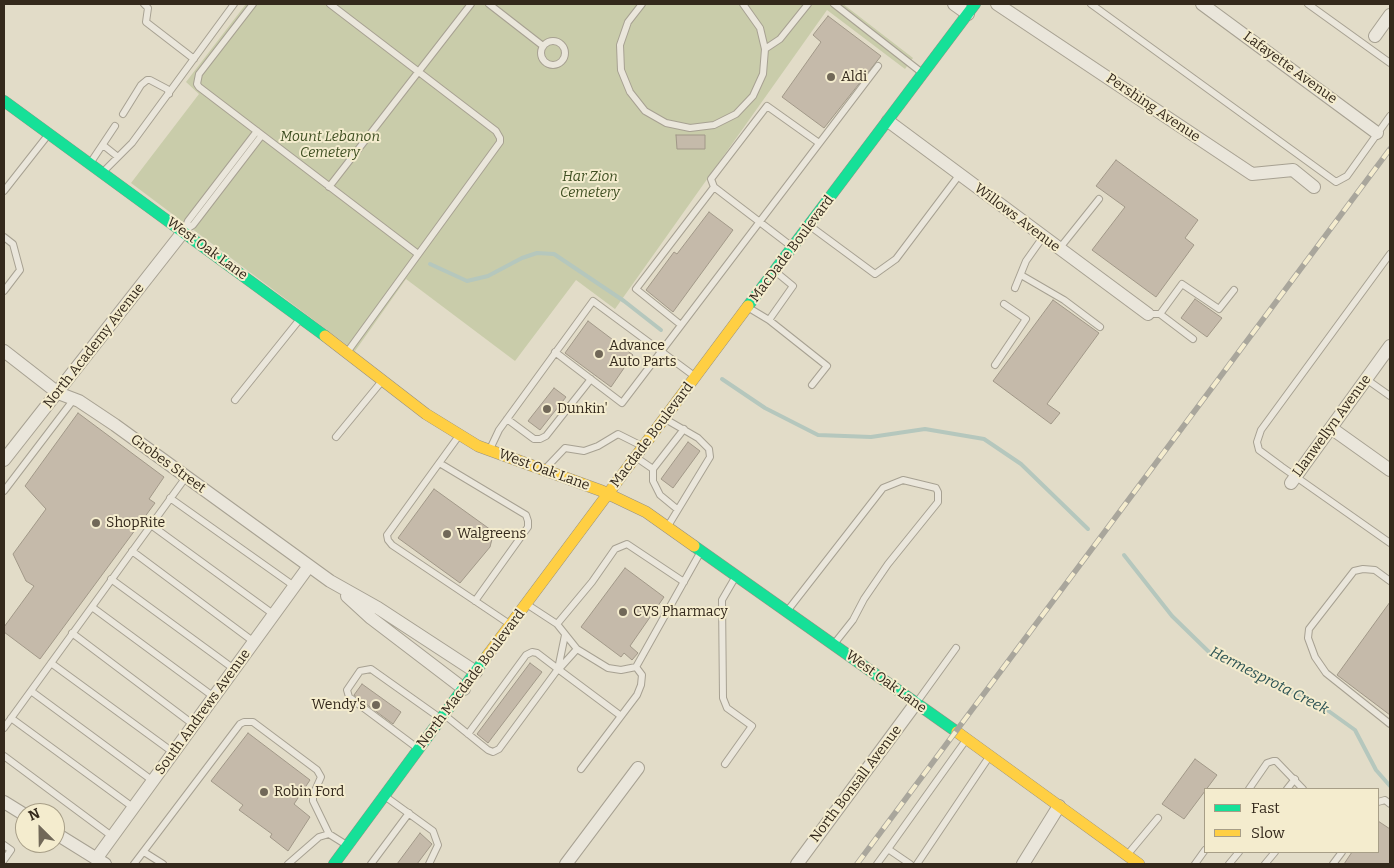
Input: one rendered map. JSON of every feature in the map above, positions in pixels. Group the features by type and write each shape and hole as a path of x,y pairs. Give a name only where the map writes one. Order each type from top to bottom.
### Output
{"main road":[{"path":"888,121 976,4"},
{"name":"West Oak Lane","path":"4,101 347,352 426,414 459,435 490,451 608,494 646,512 834,644 1140,864"},
{"name":"MacDade Boulevard","path":"696,377 888,121"},
{"name":"Macdade Boulevard","path":"608,494 696,377"},
{"name":"North Macdade Boulevard","path":"334,864 608,494"}],"street":[{"path":"954,4 968,14"},
{"name":"Pershing Avenue","path":"996,4 1252,174 1293,170 1314,187"},
{"name":"Lafayette Avenue","path":"1202,4 1377,133"},
{"path":"1375,36 1390,15"},
{"name":"Willows Avenue","path":"888,121 1043,237 1154,314"},
{"name":"North Academy Avenue","path":"4,460 183,232"},
{"name":"Llanwellyn Avenue","path":"1294,479 1390,346"},
{"name":"Grobes Street","path":"4,351 58,393 74,399 115,425 330,581 378,608 476,672"},
{"path":"1331,428 1390,470"},
{"name":"South Andrews Avenue","path":"101,862 113,837 309,566"},
{"name":"Grobes Street","path":"330,581 371,618 464,689"},
{"name":"North Bonsall Avenue","path":"797,864 916,703"},
{"path":"566,864 638,768"},
{"path":"4,802 15,809"},
{"path":"1023,864 1059,806"},
{"path":"65,840 101,862"}],"lane":[{"path":"144,4 148,8 146,22 194,59"},
{"path":"102,172 132,143 234,4"},
{"path":"253,4 199,74 197,84 418,254"},
{"path":"330,4 496,131 500,142 347,352"},
{"path":"330,187 471,4"},
{"path":"489,4 543,46"},
{"path":"642,4 628,22 620,45 621,70 630,92 645,111 666,123 690,128 714,125 736,114 753,96 763,74 765,49 760,28 743,4"},
{"path":"765,49 780,39 808,4"},
{"path":"834,4 923,74"},
{"path":"1091,4 1336,182 1347,176 1390,116"},
{"path":"1308,4 1390,63"},
{"path":"555,352 622,403 878,66"},
{"path":"123,114 147,80 167,89 169,94"},
{"path":"793,248 714,187 711,179 767,106 819,143"},
{"path":"90,164 116,126"},
{"path":"183,232 188,221 260,133"},
{"path":"4,191 49,134"},
{"path":"103,145 118,157"},
{"path":"809,225 874,274 896,259 960,174"},
{"path":"681,325 636,289 714,187"},
{"path":"1060,249 1099,199"},
{"path":"4,237 13,244 20,270 4,291"},
{"path":"1015,288 1026,261 1043,237"},
{"path":"1390,254 1260,430 1257,442 1259,450 1294,479 1390,543"},
{"path":"769,320 793,286 775,272"},
{"path":"1021,275 1064,300 1100,326"},
{"path":"1194,339 1154,314 1182,284 1219,309 1234,290"},
{"path":"490,451 499,430 593,301 696,377"},
{"path":"995,365 1026,319 1004,304"},
{"path":"748,307 769,320 827,366 812,385"},
{"path":"235,400 301,318"},
{"path":"507,419 534,439 540,439 546,436 591,379"},
{"path":"1366,379 1390,396"},
{"path":"336,437 383,380"},
{"path":"4,491 74,399"},
{"path":"665,418 698,438 709,449 710,457 677,509 668,527"},
{"path":"677,509 660,495 653,481 653,469 684,429"},
{"path":"544,471 565,448 584,451 598,446 618,434 643,447"},
{"path":"459,435 441,464 387,535 388,540 392,545 511,625"},
{"path":"636,457 653,469"},
{"path":"441,464 526,515 528,521 528,527 474,601"},
{"path":"4,728 186,477"},
{"path":"787,611 883,488 903,480 936,488 938,502 888,564 864,600 854,620 834,644"},
{"path":"170,498 294,586"},
{"path":"151,525 273,614"},
{"path":"557,624 592,582 615,548 627,544 684,582"},
{"path":"527,604 557,624 577,649 608,668 621,670 636,667 701,550"},
{"path":"132,551 254,642"},
{"path":"1390,581 1375,570 1363,569 1354,571 1310,629 1308,638 1315,657 1326,673 1390,724"},
{"path":"725,764 752,726 728,708 722,698 722,600 736,575"},
{"path":"112,579 234,669"},
{"path":"92,606 214,697"},
{"path":"72,634 194,725"},
{"path":"558,670 565,635"},
{"path":"916,703 956,648"},
{"path":"419,750 349,697 347,690 360,671 371,669 493,752 499,748 558,670 577,649"},
{"path":"468,734 526,655 532,652 538,652 558,670 621,716"},
{"path":"51,663 174,753"},
{"path":"581,769 642,685 642,675 636,667"},
{"path":"31,691 153,781"},
{"path":"11,718 134,808"},
{"path":"134,864 240,724 244,722 253,722 317,770 321,777 313,795 313,801 329,834 348,845"},
{"path":"877,864 966,739"},
{"path":"4,756 113,837"},
{"path":"917,864 990,756"},
{"path":"1249,788 1267,763 1273,761 1295,779 1302,788"},
{"path":"1288,788 1295,779"},
{"path":"384,796 433,831 438,846 428,864"},
{"path":"1379,802 1385,800 1390,804"},
{"path":"370,864 408,813"},
{"path":"1127,855 1158,818"},
{"path":"288,864 319,837 329,834"},
{"path":"4,845 11,850 4,860"},
{"path":"888,849 910,864"},
{"path":"1195,864 1204,851"},
{"path":"144,852 163,864"},
{"path":"1229,864 1237,853"},
{"path":"1265,864 1274,853"},
{"path":"1333,864 1341,853"}],"green space":[{"path":"246,4 843,4 913,58 905,69 827,10 615,309 576,280 515,361 406,279 355,351 131,183 199,94 186,82"}],"building":[{"name":"Aldi","path":"828,16 881,56 824,128 782,97 821,42 813,35"},
{"path":"676,135 705,135 705,149 677,149"},
{"path":"1116,160 1198,220 1185,238 1194,245 1156,297 1092,250 1125,207 1096,186"},
{"path":"709,212 733,230 673,312 646,290 674,252 677,254"},
{"path":"1195,299 1222,318 1207,337 1181,318"},
{"path":"1053,300 1099,333 1047,404 1060,413 1051,424 993,381"},
{"name":"Advance Auto Parts","path":"588,321 633,355 611,387 565,353"},
{"name":"Dunkin'","path":"554,388 566,397 540,430 528,421"},
{"path":"78,413 164,477 149,499 155,503 40,659 4,632 4,627 34,586 26,581 13,554 46,509 25,486"},
{"path":"688,442 700,451 673,488 661,479"},
{"name":"Walgreens","path":"434,489 491,530 492,539 490,547 460,583 398,538"},
{"name":"CVS Pharmacy","path":"625,568 664,597 630,646 638,653 632,660 624,653 621,657 581,627"},
{"path":"1390,602 1390,715 1337,675"},
{"path":"530,663 542,672 488,743 477,734"},
{"name":"Wendy's","path":"362,684 401,712 393,724 354,695"},
{"name":"Robin Ford","path":"248,733 310,780 294,804 310,817 288,851 270,837 272,834 239,810 243,805 211,781"},
{"path":"1195,759 1217,775 1207,788 1204,788 1204,792 1184,819 1162,804"},
{"path":"1379,822 1390,829 1390,864 1344,864 1351,853 1379,853"},
{"path":"420,833 432,844 417,864 397,864"}],"waterway":[{"name":"Hermesprota Creek","path":"430,264 467,281 488,276 522,258 537,253 554,254 624,301 661,330"},
{"name":"Hermesprota Creek","path":"722,379 765,408 818,435 871,437 925,429 984,439 1021,464 1088,529"},
{"name":"Hermesprota Creek","path":"1124,555 1172,616 1209,652 1244,671 1316,702 1355,730 1376,770 1390,786"}],"railway":[{"path":"857,864 1390,149"}],"traffic: fast":[{"path":"748,306 975,4"},
{"path":"4,101 325,336"},
{"path":"694,546 957,732"},
{"path":"334,864 487,656"}],"traffic: slow":[{"path":"487,656 748,306"},
{"path":"325,336 426,414 478,446 602,491 646,512 694,546"},
{"path":"957,732 1139,864"}],"place":[{"name":"Aldi","path":"831,77"},
{"name":"Advance Auto Parts","path":"599,354"},
{"name":"Dunkin'","path":"547,409"},
{"name":"ShopRite","path":"96,523"},
{"name":"Walgreens","path":"447,534"},
{"name":"CVS Pharmacy","path":"623,612"},
{"name":"Wendy's","path":"376,705"},
{"name":"Robin Ford","path":"264,792"}],"park label":[{"name":"Mount Lebanon Cemetery","path":"330,146"},
{"name":"Har Zion Cemetery","path":"590,186"}]}
